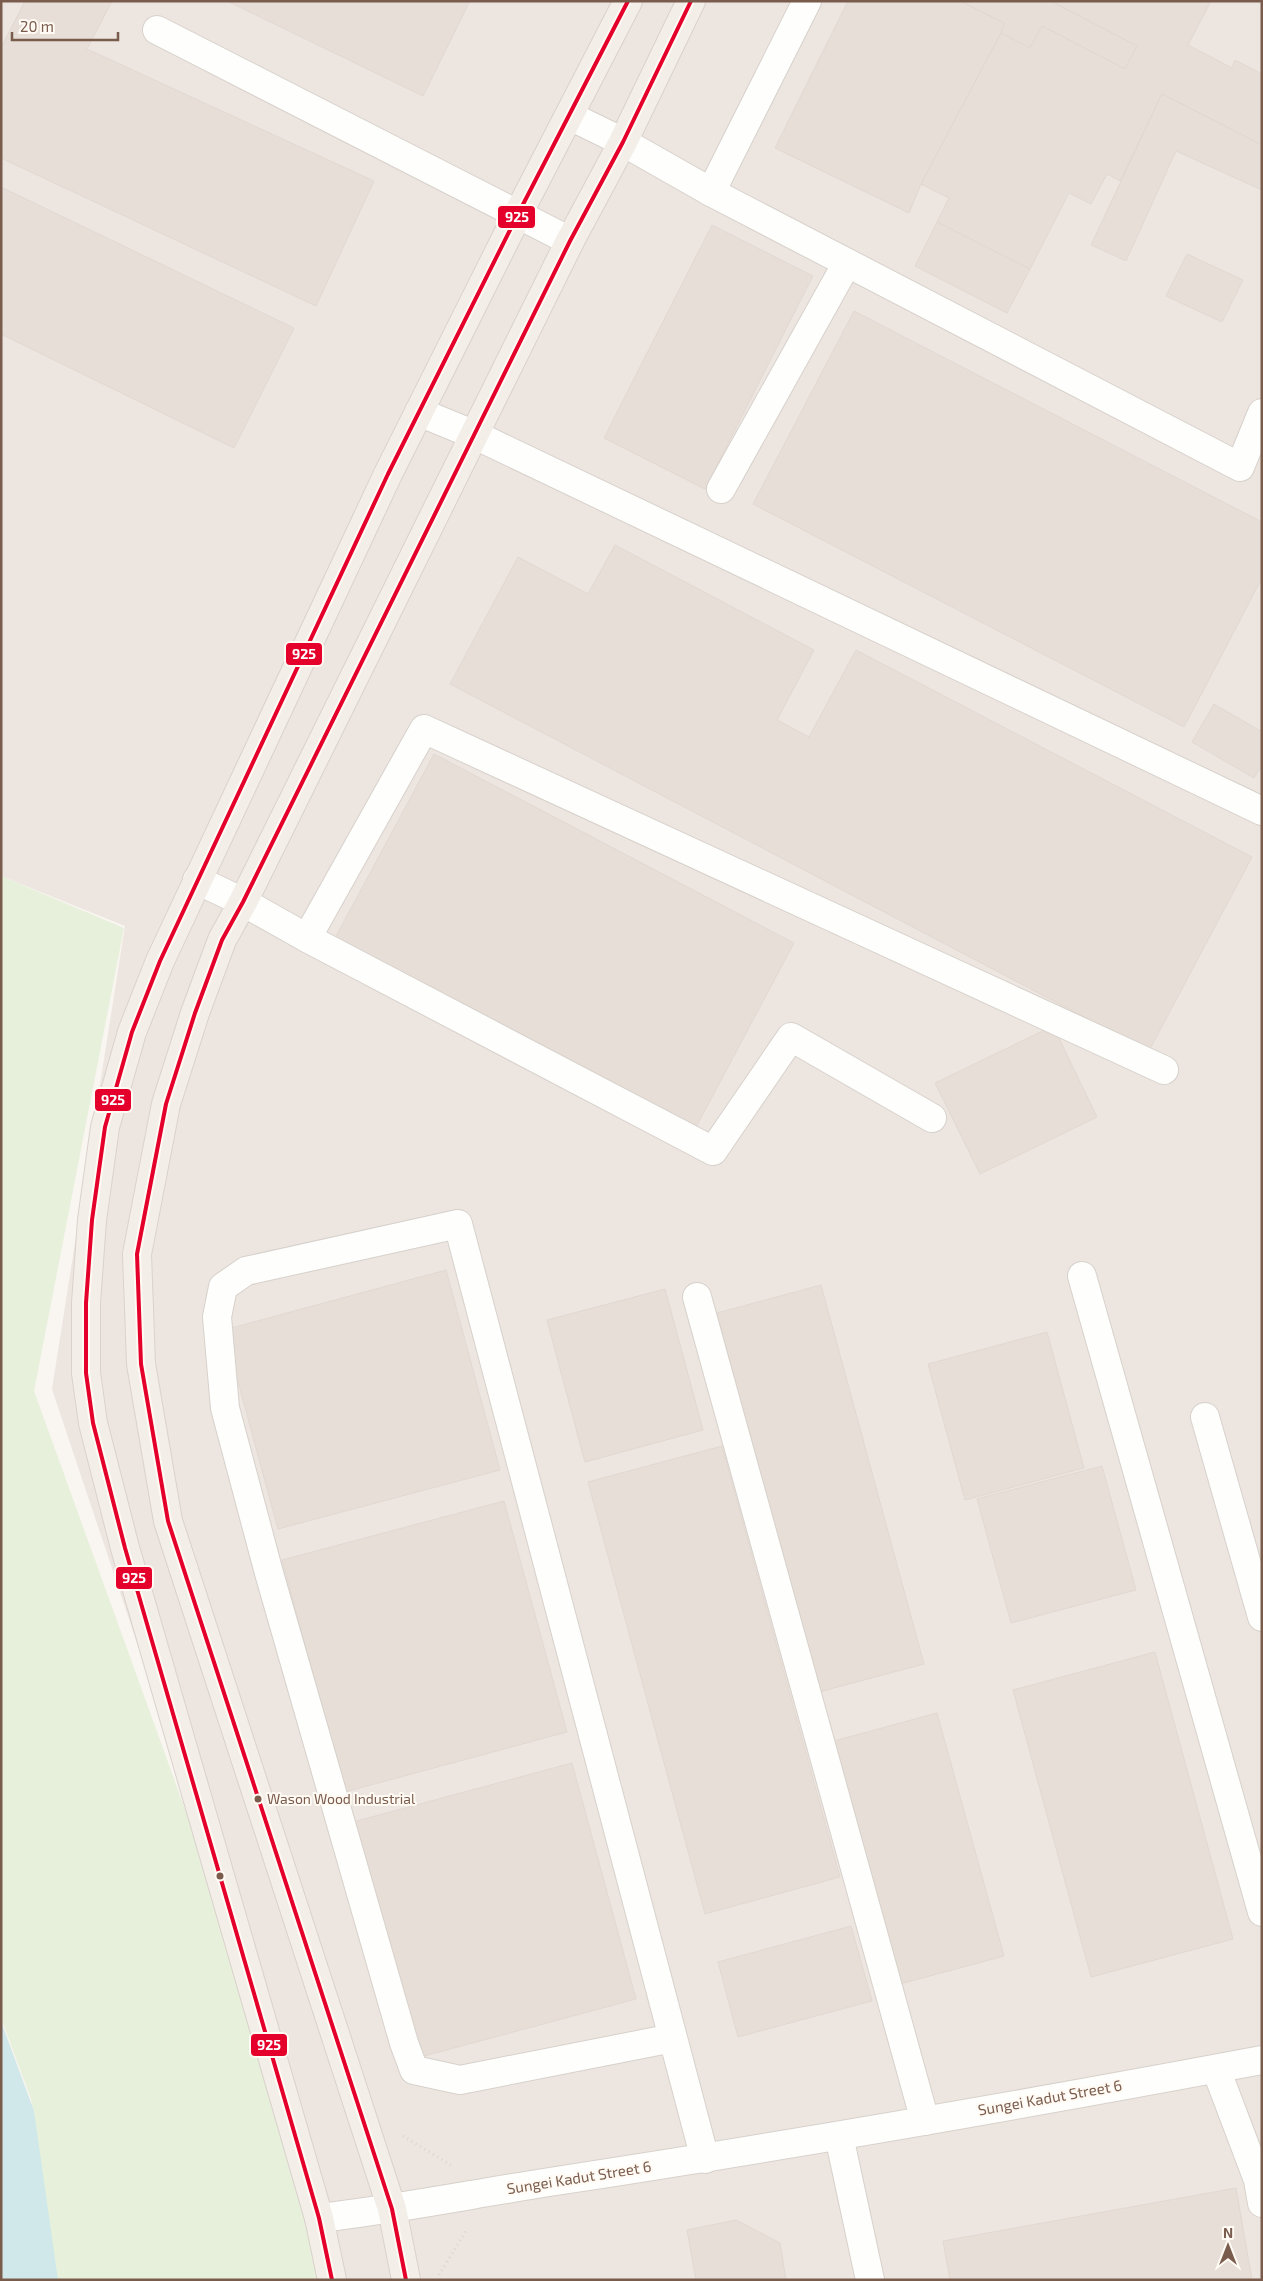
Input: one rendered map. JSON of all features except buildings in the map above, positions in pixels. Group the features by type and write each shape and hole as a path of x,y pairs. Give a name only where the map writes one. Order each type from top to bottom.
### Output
{"main road":[{"path":"332,2280 319,2218 125,1548 93,1423 86,1373 86,1294 92,1220 105,1127 132,1032 160,961 419,412 628,1"},
{"path":"406,2280 392,2209 168,1521 141,1364 137,1254 166,1104 195,1012 222,940 243,902 570,241 623,142 691,1"}],"street":[{"path":"711,192 807,1"},
{"path":"157,30 517,216 570,241"},
{"path":"570,116 623,142 711,192 1240,467 1262,413"},
{"path":"720,489 847,263"},
{"path":"419,412 475,435 1262,811"},
{"path":"307,938 424,729 1164,1070"},
{"path":"197,880 243,902 307,938 713,1151 791,1037 932,1118"},
{"path":"673,2038 460,2080 414,2070 404,2043 269,1573 225,1408 217,1317 223,1287 246,1272 458,1224 705,2159"},
{"path":"1082,1276 1262,1912"},
{"path":"697,1297 925,2121"},
{"path":"1206,1417 1262,1617"},
{"name":"Sungei Kadut Street 6","path":"319,2218 392,2209 492,2191 705,2159 1262,2060"},
{"path":"1216,2069 1258,2180 1262,2203"},
{"path":"839,2136 870,2280"}],"path":[{"path":"401,2134 492,2191 436,2280"}],"shaded area":[{"path":"1,1 1262,1 1262,2280 336,2280 328,2213 52,1389 125,926 1,876"}],"green space":[{"path":"1,876 124,928 34,1391 208,1873 336,2280 57,2280 31,2099 1,2018"}],"water":[{"path":"1,2021 34,2111 58,2280 1,2280"}],"transit line":[{"name":"925","path":"332,2280 319,2218 125,1548 93,1423 86,1373 86,1303 92,1220 105,1127 132,1032 160,961 388,474 517,216 628,1"},
{"name":"925","path":"406,2280 392,2209 168,1521 141,1364 137,1254 166,1104 195,1013 222,940 243,902 570,241 623,142 691,1"}],"place":[{"name":"Wason Wood Industrial","path":"258,1799"}]}
